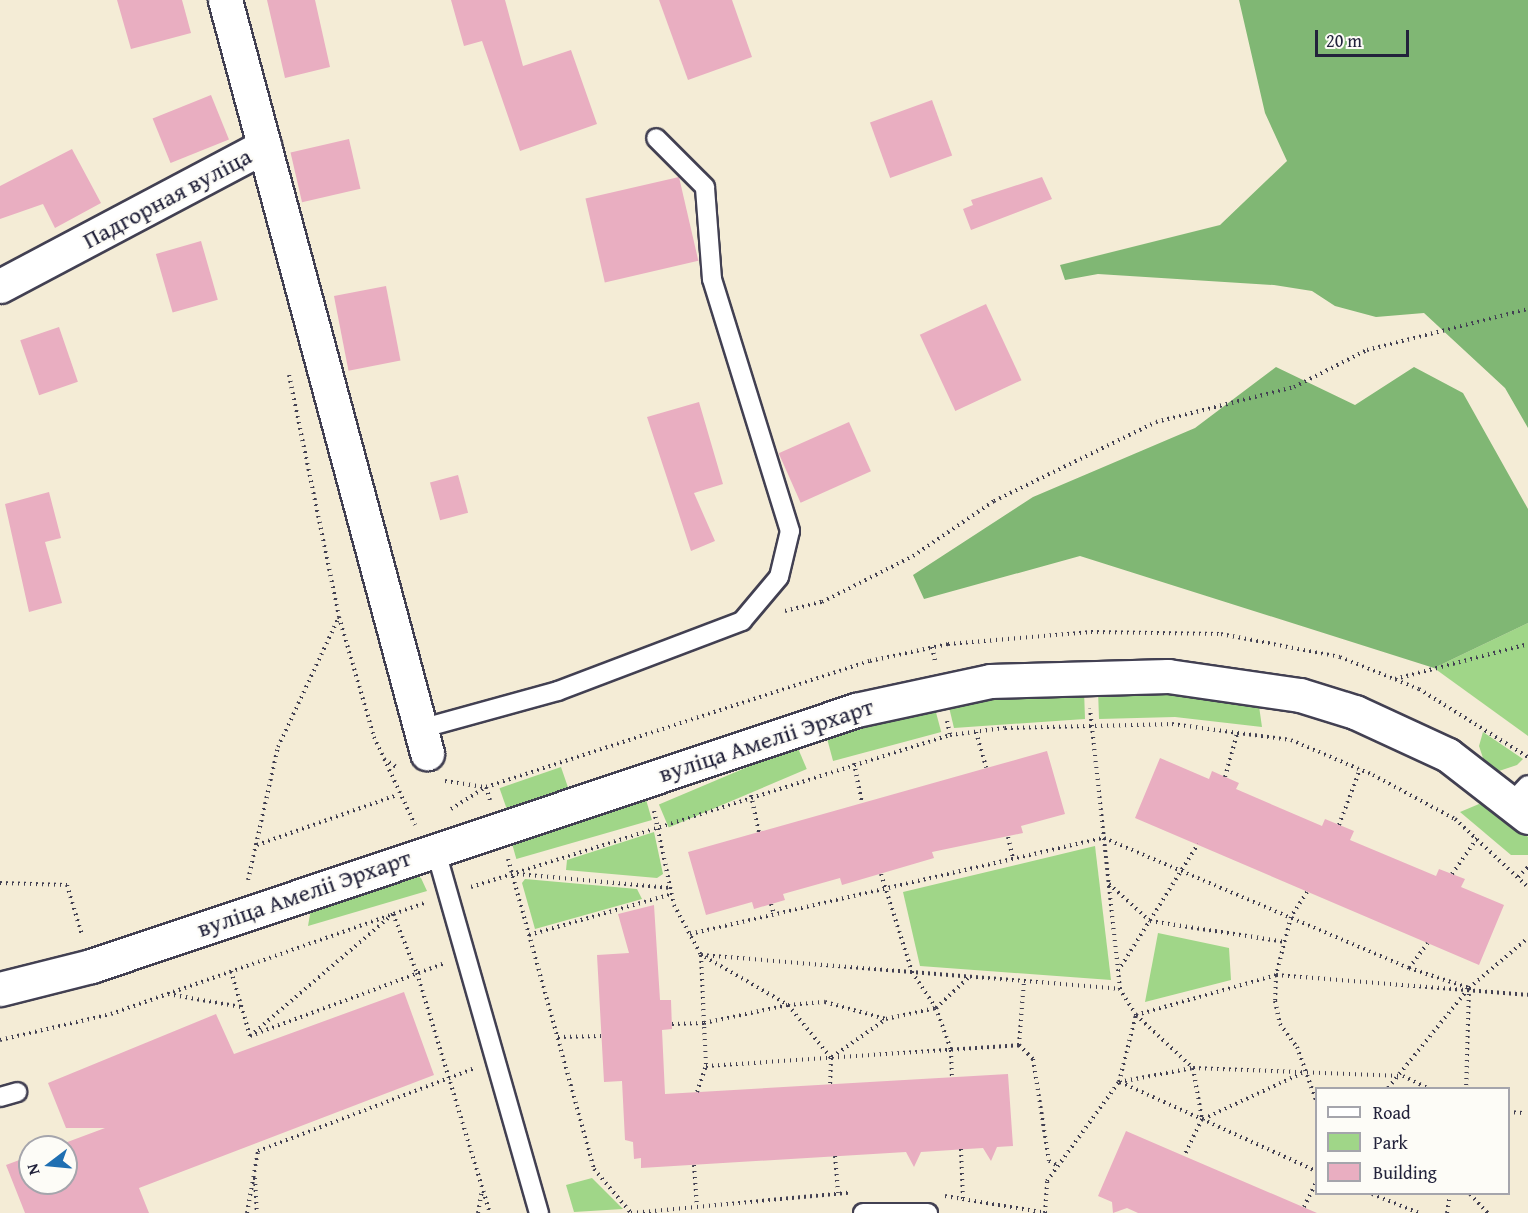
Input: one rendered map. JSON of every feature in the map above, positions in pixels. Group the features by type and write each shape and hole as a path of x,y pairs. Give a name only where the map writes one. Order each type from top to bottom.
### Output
{"street":[{"name":"Падгорная вуліца","path":"0,286 264,146 225,0"},
{"path":"264,146 424,741"},
{"name":"вуліца Амеліі Эрхарт","path":"0,990 91,966 435,848 891,700 990,681 1089,675 1168,676 1300,695 1410,736 1464,764 1523,801"}],"lane":[{"path":"424,741 742,621 779,577 790,531 712,279 705,188 656,138"},
{"path":"435,848 539,1213"},
{"path":"863,1213 928,1213"}],"path":[{"path":"742,621 822,602 913,556 994,501 1156,422 1293,387 1367,350 1528,309"},
{"path":"287,363 339,617 397,795 435,848"},
{"path":"244,914 256,846 278,747 339,617"},
{"path":"1395,679 1528,644"},
{"path":"1089,675 1091,728 1120,989 1136,1015 1193,1068 1202,1119 1184,1156"},
{"path":"0,1040 111,1014 449,894 658,825 854,763 976,732 1172,724 1291,740 1360,769 1432,804 1478,837 1528,887"},
{"path":"976,732 986,768"},
{"path":"1225,777 1237,734"},
{"path":"854,763 862,803"},
{"path":"1339,825 1360,769"},
{"path":"645,779 658,825 672,894 701,956 706,1066 697,1092"},
{"path":"256,846 397,795"},
{"path":"751,795 759,832"},
{"path":"1008,837 1013,859"},
{"path":"1452,874 1478,837"},
{"path":"690,934 1104,838 1409,968 1469,987"},
{"path":"1118,971 1198,844"},
{"path":"1518,877 1528,867"},
{"path":"513,873 671,888"},
{"path":"513,873 594,1169 631,1213"},
{"path":"881,874 912,972 936,1008 951,1050 952,1077"},
{"path":"0,883 67,885 91,966"},
{"path":"1110,884 1150,921 1284,942"},
{"path":"1307,892 1291,917 1276,975 1280,1024 1297,1047 1315,1095"},
{"path":"530,935 672,894"},
{"path":"771,904 774,915"},
{"path":"393,914 417,973 490,1213"},
{"path":"250,1036 393,914"},
{"path":"1390,1087 1403,1076 1469,987 1528,938"},
{"path":"1409,968 1428,943"},
{"path":"250,1036 466,955"},
{"path":"701,956 1120,989"},
{"path":"701,956 788,1005 831,1058 830,1084"},
{"path":"231,971 250,1036"},
{"path":"1136,1015 1276,975 1469,987 1528,995"},
{"path":"831,1058 886,1019 936,1008 969,977"},
{"path":"1019,1045 1024,981"},
{"path":"1466,1087 1469,987"},
{"path":"168,993 241,1007"},
{"path":"672,1024 704,1023 788,1005 825,1002 886,1019"},
{"path":"1045,1213 1047,1181 1119,1082 1136,1015"},
{"path":"558,1037 601,1036"},
{"path":"706,1066 1019,1045 1033,1059 1049,1161 1059,1166"},
{"path":"246,1213 258,1151 485,1065"},
{"path":"1119,1082 1193,1068 1403,1076 1424,1087"},
{"path":"1202,1119 1305,1072"},
{"path":"1119,1082 1315,1170"},
{"path":"1510,1112 1523,1113"},
{"path":"961,1149 963,1199"},
{"path":"835,1156 838,1193"},
{"path":"694,1165 697,1206"},
{"path":"254,1171 257,1213"},
{"path":"1304,1207 1315,1186"},
{"path":"478,1213 483,1189"},
{"path":"1374,1195 1419,1213"},
{"path":"1447,1213 1450,1195"},
{"path":"1471,1195 1488,1213"}],"green space":[{"path":"1239,0 1528,0 1528,428 1505,388 1424,313 1376,317 1335,306 1312,291 1274,285 1098,274 1065,280 1060,265 1220,225 1287,161 1265,113"},
{"path":"1276,367 1355,405 1414,367 1463,393 1528,509 1528,623 1434,668 1080,556 924,599 913,575 1033,497 1195,428"},
{"path":"1528,623 1528,736 1434,668"},
{"path":"1084,690 1085,719 954,728 948,703"},
{"path":"1098,690 1252,699 1259,706 1262,727 1175,717 1099,719"},
{"path":"934,705 941,732 833,761 826,734"},
{"path":"1483,732 1523,759 1517,765 1496,772 1485,764 1479,746"},
{"path":"797,746 807,769 669,828 659,805"},
{"path":"561,767 569,790 507,811 500,788"},
{"path":"645,796 652,820 516,859 509,835"},
{"path":"1479,804 1499,809 1528,837 1528,855 1511,855 1460,812"},
{"path":"654,832 663,874 657,878 566,870 567,860"},
{"path":"1095,846 1111,980 920,966 903,892"},
{"path":"411,873 421,878 427,891 308,926 312,903"},
{"path":"525,879 637,889 642,899 535,929 522,883"},
{"path":"1158,933 1229,948 1231,980 1145,1002"},
{"path":"592,1178 623,1209 574,1212 566,1185"}],"building":[{"path":"117,0 182,0 191,33 131,49"},
{"path":"267,0 315,0 330,67 285,78"},
{"path":"451,0 505,0 523,66 571,50 597,124 520,151 482,41 464,46"},
{"path":"659,0 732,0 752,57 688,80"},
{"path":"211,95 229,140 171,163 153,119"},
{"path":"932,100 952,155 890,178 870,123"},
{"path":"349,139 360,189 302,202 291,152"},
{"path":"72,149 101,203 55,228 43,204 0,219 0,186"},
{"path":"679,177 698,261 605,282 585,199"},
{"path":"1042,177 1052,199 971,230 963,209 973,205 971,200"},
{"path":"201,241 218,300 173,313 156,254"},
{"path":"386,286 401,361 348,371 334,296"},
{"path":"986,304 1021,380 955,411 920,335"},
{"path":"59,327 78,382 39,395 20,340"},
{"path":"699,402 723,484 694,493 715,541 691,551 647,417"},
{"path":"849,422 871,471 801,503 779,453"},
{"path":"458,475 468,513 440,520 430,483"},
{"path":"49,492 61,538 45,542 62,603 29,612 5,504"},
{"path":"1047,751 1065,814 1021,826 1023,833 932,852 934,858 842,885 840,878 783,894 785,900 754,909 752,902 706,915 688,852"},
{"path":"1160,758 1209,779 1212,771 1239,783 1236,789 1322,826 1325,819 1354,831 1350,840 1436,876 1439,869 1465,879 1461,887 1504,905 1479,965 1135,818"},
{"path":"654,905 660,1000 671,1000 672,1029 662,1030 665,1094 1008,1074 1013,1146 997,1147 991,1161 983,1148 921,1152 914,1167 906,1152 641,1168 641,1158 634,1159 633,1142 625,1140 622,1081 604,1082 597,955 629,953 618,914"},
{"path":"404,992 434,1075 139,1188 149,1213 25,1213 6,1165 18,1160 18,1195 78,1195 78,1138 105,1128 66,1128 48,1083 216,1014 234,1054"},
{"path":"1126,1131 1317,1213 1138,1213 1127,1208 1113,1213 1112,1202 1098,1196"}]}
